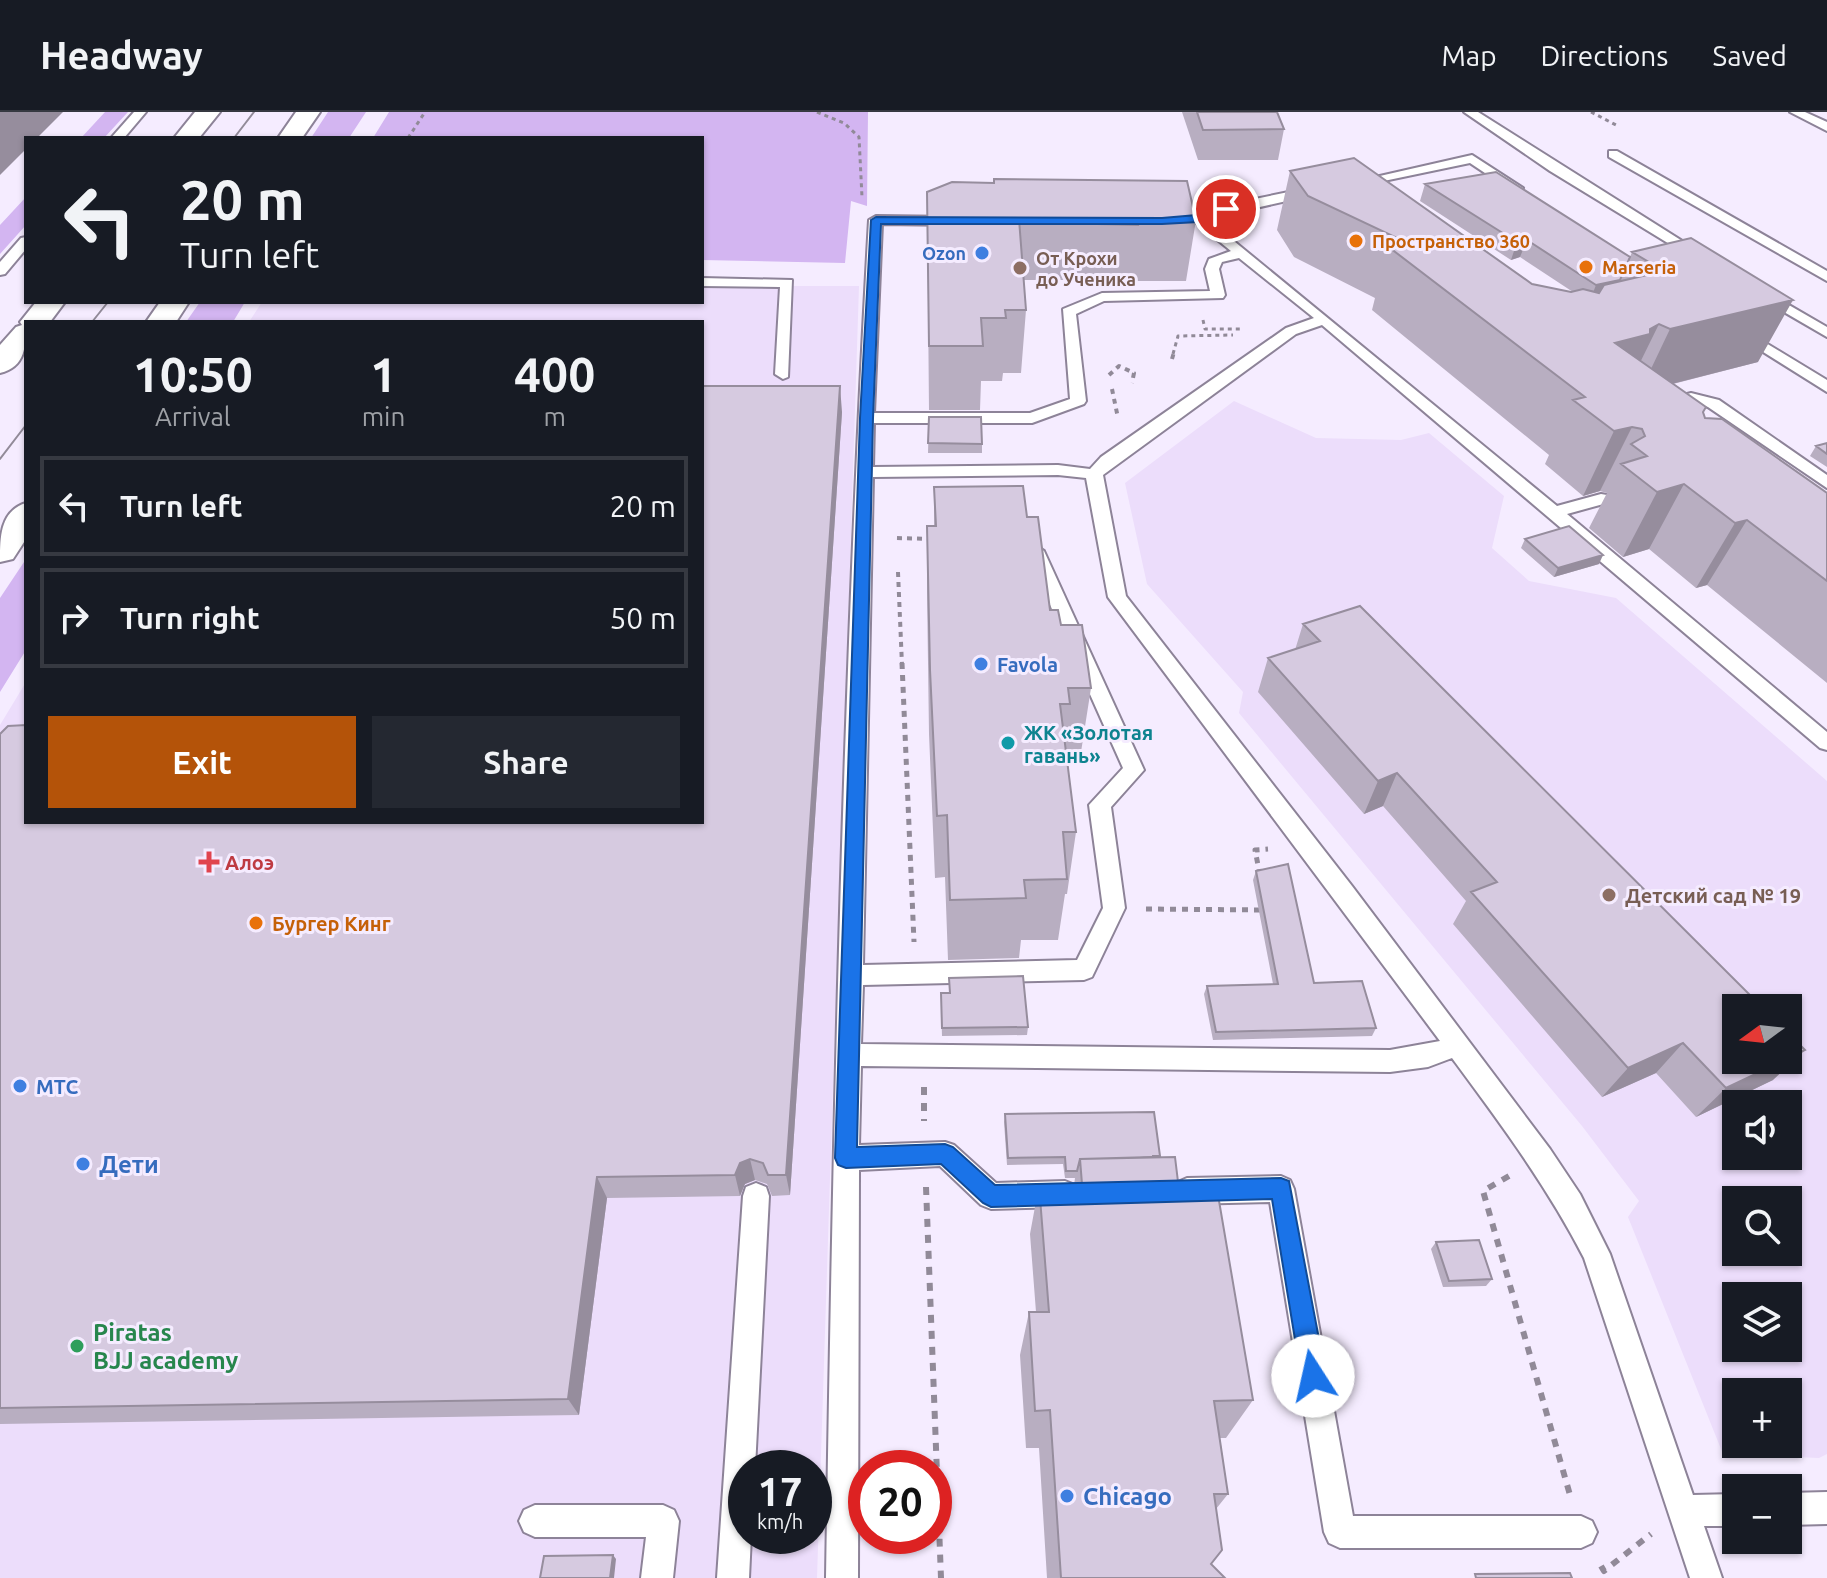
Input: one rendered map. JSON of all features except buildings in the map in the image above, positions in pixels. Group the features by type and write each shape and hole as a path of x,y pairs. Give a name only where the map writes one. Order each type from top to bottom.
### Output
{"main road":[{"path":"188,136 208,112"},
{"path":"291,136 308,112"},
{"path":"37,320 49,304"},
{"path":"0,364 24,335"},
{"path":"0,551 24,517"}],"lane":[{"path":"119,136 140,112"},
{"path":"1470,112 1554,168 1712,263"},
{"path":"1796,112 1827,127"},
{"path":"1613,154 1827,277"},
{"path":"1146,221 1198,218 1226,209 1472,159 1527,194"},
{"path":"1198,218 1324,319 1827,743"},
{"path":"842,1578 846,1158 866,418 876,220 971,221"},
{"path":"0,271 24,243"},
{"path":"866,418 1032,418 1078,401 1068,312 1102,297 1218,295 1212,269 1216,259 1242,253"},
{"path":"704,282 787,283 783,374"},
{"path":"1751,287 1827,333"},
{"path":"1791,311 1733,327 1827,387"},
{"path":"1094,474 1107,461 1279,339 1305,323 1324,319"},
{"path":"1661,418 1649,408 1691,398 1713,403 1827,483"},
{"path":"865,472 1058,470 1094,474"},
{"path":"1094,474 1117,597 1458,1045 1570,1203 1596,1254 1706,1578"},
{"path":"1553,513 1601,499"},
{"path":"853,975 1084,970 1114,908 1100,805 1134,770 1035,551"},
{"path":"851,1055 1390,1061 1428,1056 1458,1045"},
{"path":"846,1158 945,1154 991,1196 1091,1193"},
{"path":"1154,1192 1281,1189 1340,1532 1581,1532"},
{"path":"733,1578 756,1196"},
{"path":"1802,1509 1827,1508"},
{"path":"1683,1511 1722,1510"},
{"path":"535,1521 663,1521 657,1578"}],"path":[{"path":"409,136 425,112"},
{"path":"817,112 844,123 859,137 863,207"},
{"path":"1205,329 1247,329"},
{"path":"1172,359 1178,336 1238,335"},
{"path":"897,553 898,472"},
{"path":"897,538 942,539"},
{"path":"898,569 916,974"},
{"path":"1261,880 1255,850 1272,849"},
{"path":"1114,908 1266,910 1263,895"},
{"path":"923,1055 941,1578"},
{"path":"1483,1191 1581,1532 1604,1571 1640,1541"}],"shaded area":[{"path":"105,112 128,112 106,136 83,136"},
{"path":"328,112 366,112 350,136 312,136"},
{"path":"389,112 868,112 867,206 851,201 845,263 704,260 704,136 374,136"},
{"path":"24,199 24,227 0,254 0,225"},
{"path":"704,286 859,286 821,1450 728,1450 728,1554 818,1554 817,1578 0,1578 0,725 24,685 24,824 704,824 704,320 250,320 261,304 704,304"},
{"path":"199,304 244,304 234,320 187,320"},
{"name":"Детский сад № 19","path":"1234,401 1316,438 1401,440 1429,433 1504,496 1492,548 1529,581 1616,598 1827,781 1827,1454 1819,1458 1802,1457 1802,1378 1722,1378 1722,1452 1628,1217 1639,1201 1582,1126 1239,713 1243,692 1147,584 1125,483"},
{"path":"24,562 24,653 0,692 0,598"}],"tram line":[{"path":"236,136 254,112"},
{"path":"94,320 106,304"},
{"path":"0,459 24,428"}],"place":[{"name":"Пространство 360","path":"1356,241"},
{"name":"Ozon","path":"982,253"},
{"name":"Marseria","path":"1586,267"},
{"name":"От Крохи до Ученика","path":"1020,268"},
{"name":"Favola","path":"981,664"},
{"name":"ЖК «Золотая гавань»","path":"1008,743"},
{"name":"Алоэ","path":"209,862"},
{"name":"Детский сад № 19","path":"1609,895"},
{"name":"Бургер Кинг","path":"256,923"},
{"name":"МТС","path":"20,1086"},
{"name":"Дети","path":"83,1164"},
{"name":"Piratas BJJ academy","path":"77,1346"},
{"name":"Chicago","path":"1067,1496"}],"route":[{"path":"1226,209 1198,218 1162,221 876,220 866,418 846,1158 945,1154 991,1196 1281,1189 1313,1376"}]}
